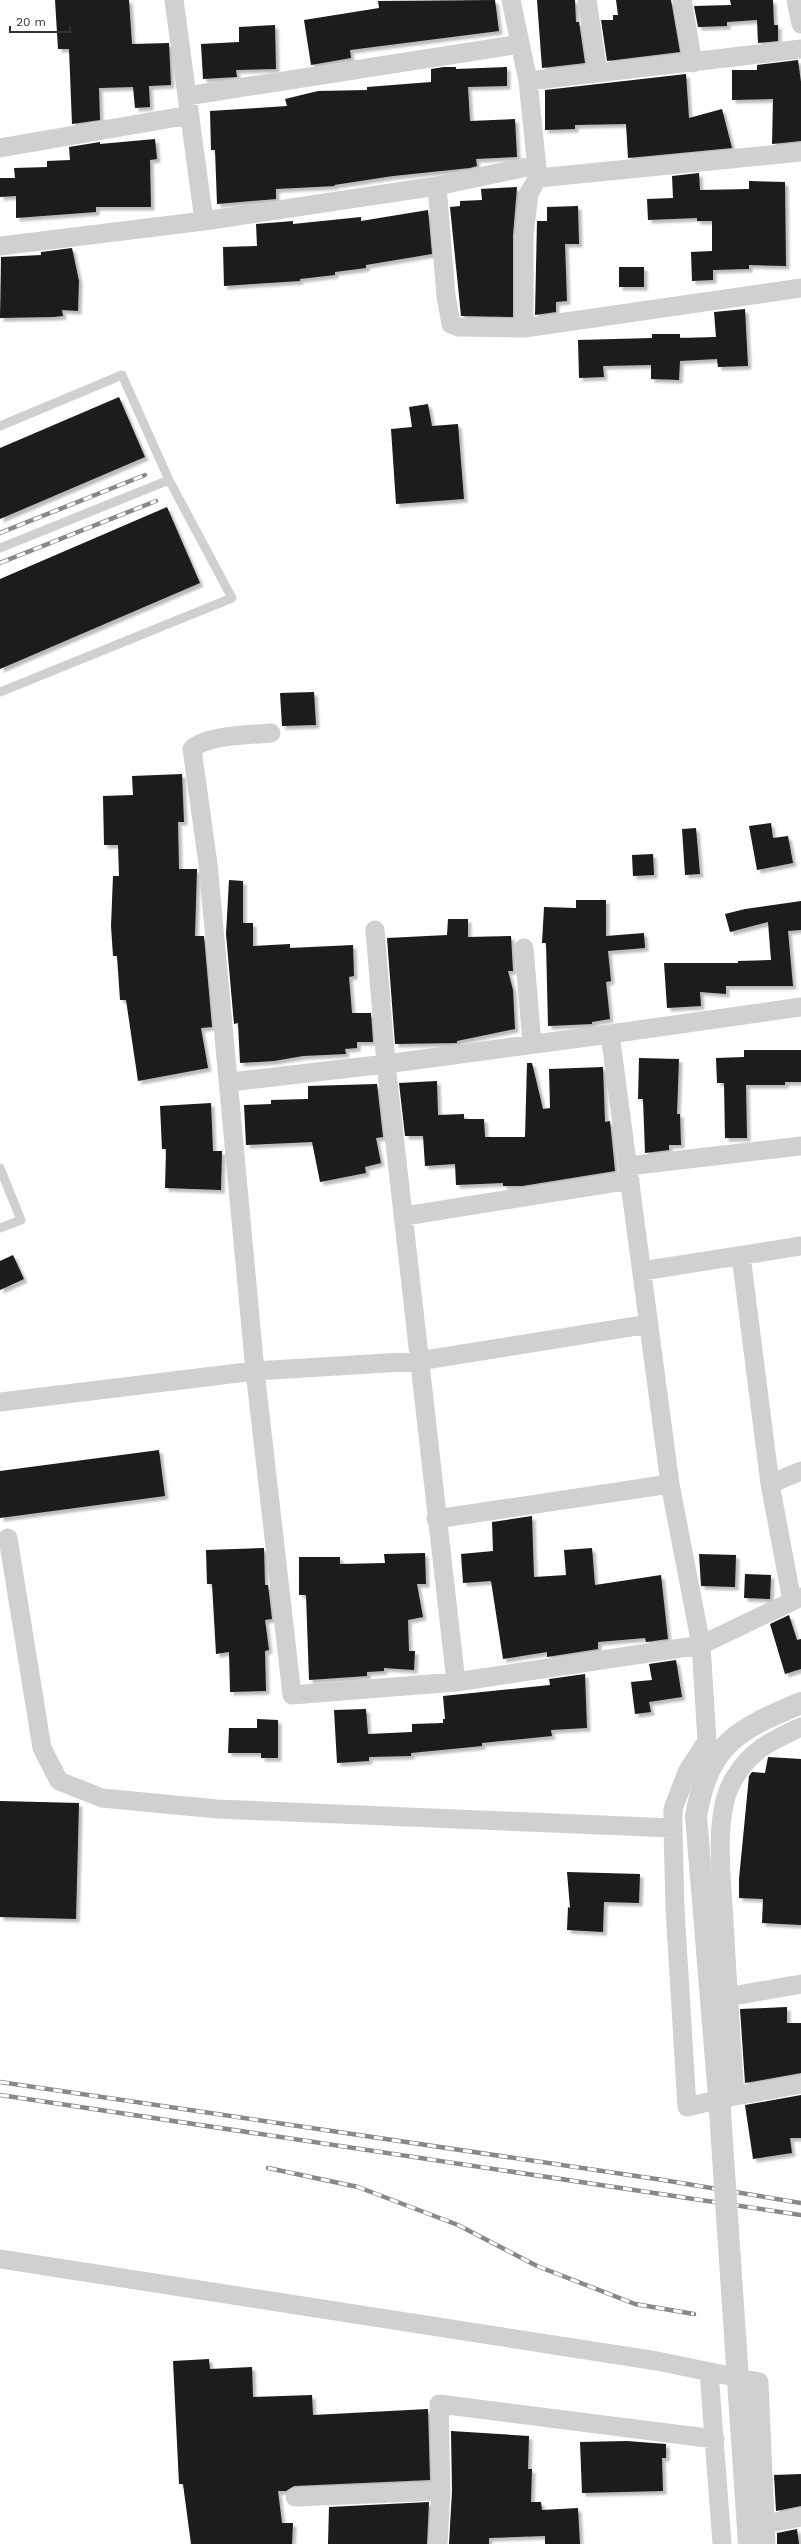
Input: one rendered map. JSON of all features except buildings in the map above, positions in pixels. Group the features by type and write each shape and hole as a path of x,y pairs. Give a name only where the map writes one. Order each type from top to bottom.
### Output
{"street":[{"path":"174,0 204,221"},
{"path":"511,0 528,81 537,171 529,193 524,235 524,328"},
{"path":"587,0 598,73"},
{"path":"682,0 693,63"},
{"path":"796,0 801,24"},
{"path":"187,96 520,44"},
{"path":"528,81 693,63 801,49"},
{"path":"0,148 190,115"},
{"path":"0,246 204,221 537,171 801,152"},
{"path":"437,186 446,296 451,324 459,327 524,328 801,288"},
{"path":"271,733 210,740 197,744 192,749 208,864 230,1082 255,1371 292,1695 456,1682 701,1645 796,1599 770,1484 741,1256"},
{"path":"375,930 386,1064 405,1216 436,1519 456,1682"},
{"path":"524,948 532,1043"},
{"path":"230,1082 386,1064 801,1007"},
{"path":"610,1034 670,1484 701,1645 707,1741 687,1772 673,1809 675,1910 688,2107 735,2096 801,2084"},
{"path":"405,1216 629,1173 801,1146"},
{"path":"642,1271 801,1246"},
{"path":"0,1402 255,1371 419,1362 649,1324"},
{"path":"770,1484 801,1472"},
{"path":"436,1519 670,1484"},
{"path":"8,1538 42,1748 59,1781 102,1798 217,1809 673,1828"},
{"path":"749,2544 696,1816 702,1786 723,1746 751,1724 801,1703"},
{"path":"735,2096 727,1997 720,1865 720,1844 725,1804 734,1778 754,1752 801,1727"},
{"path":"727,1997 801,1984"},
{"path":"0,2259 657,2361 759,2382 766,2544"},
{"path":"709,2372 722,2544"},
{"path":"438,2544 441,2491 439,2404 715,2439"},
{"path":"295,2497 441,2491"},
{"path":"765,2524 801,2517"}],"lane":[{"path":"0,426 122,375 169,480 232,598 0,692"},
{"path":"0,548 169,480"},
{"path":"0,1168 21,1220 0,1228"}],"railway":[{"path":"0,533 145,475"},
{"path":"0,563 156,501"},
{"path":"0,2082 663,2180 801,2203"},
{"path":"0,2095 801,2215"},
{"path":"268,2168 358,2187 458,2225 537,2266 635,2304 694,2314"}]}
